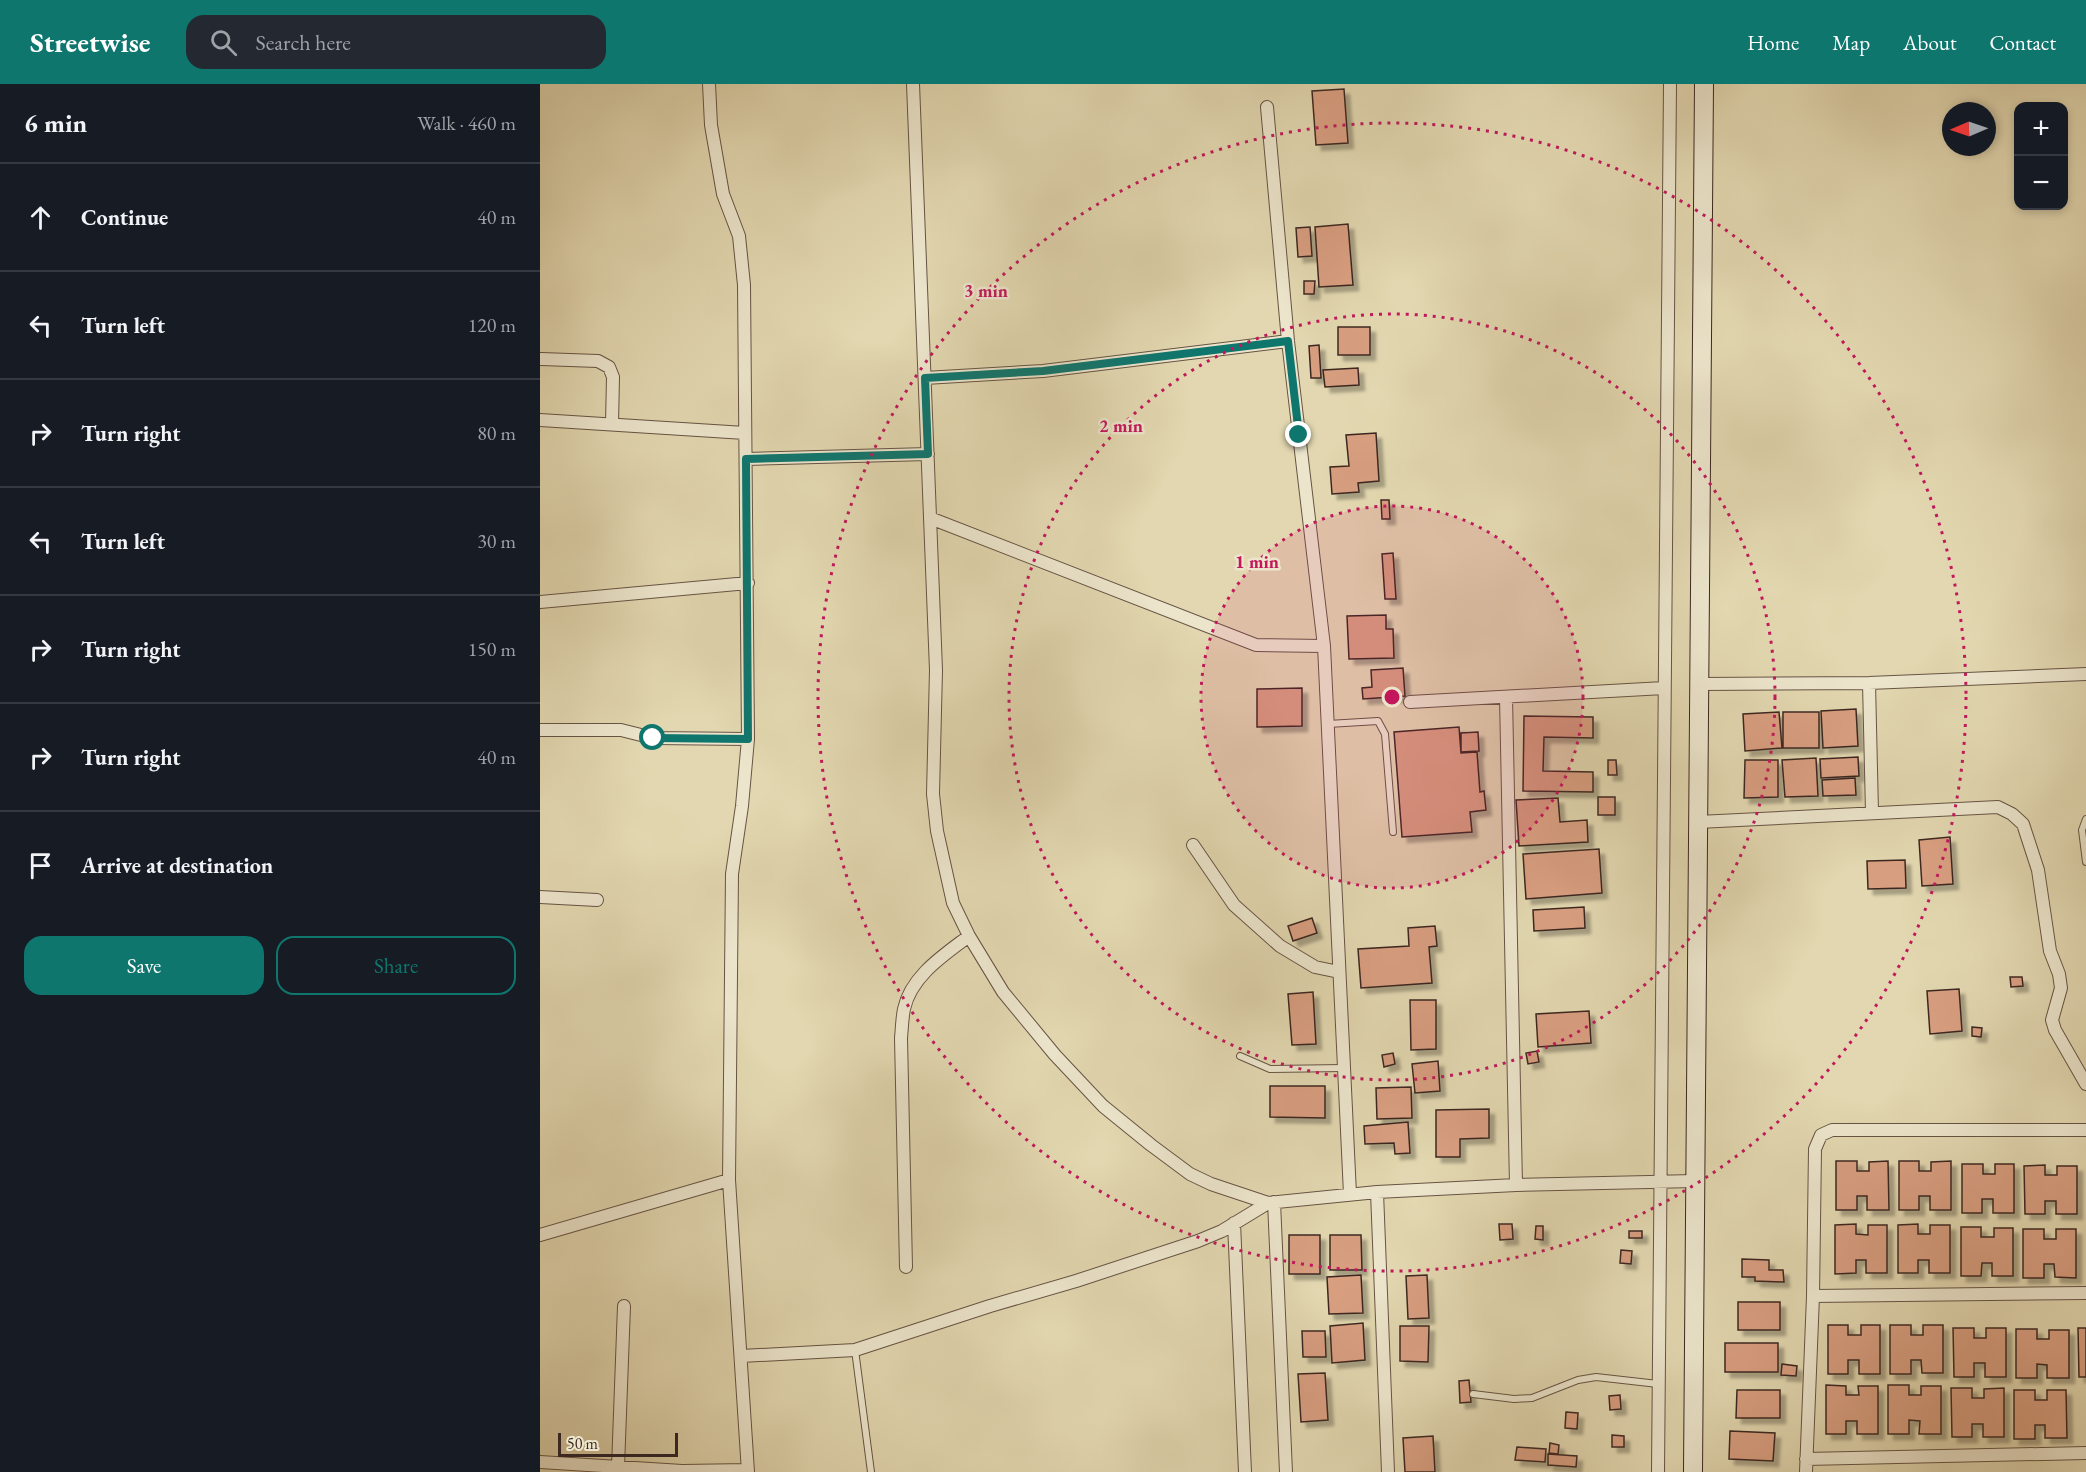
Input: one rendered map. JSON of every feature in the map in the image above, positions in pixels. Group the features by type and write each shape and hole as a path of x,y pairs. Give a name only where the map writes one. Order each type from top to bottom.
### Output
{"main road":[{"path":"1693,1472 1704,84"}],"street":[{"path":"540,1462 682,1472 748,1471 729,1180 732,874 742,806 748,739 744,285 739,236 723,194 711,125 709,84"},
{"path":"913,84 936,670 933,794 937,831 953,903 969,936 1003,992 1055,1055 1103,1106 1190,1174 1211,1184 1271,1203"},
{"path":"1658,1472 1670,84"},
{"path":"1267,107 1288,341 1324,646 1350,1194"},
{"path":"925,378 1043,371 1288,341"},
{"path":"541,360 598,361 609,367 613,377 612,424"},
{"path":"540,420 745,433"},
{"path":"746,459 928,454"},
{"path":"930,518 1256,645 1324,646"},
{"path":"540,602 747,583"},
{"path":"1699,684 1869,683 2086,674"},
{"path":"1869,683 1872,812"},
{"path":"1410,702 1664,688"},
{"path":"1506,697 1516,1185"},
{"path":"540,730 621,730 653,738 748,739"},
{"path":"1698,822 1998,807 2012,814 2023,824 2038,870 2050,951 2059,974 2061,988 2052,1020 2055,1030 2086,1084"},
{"path":"1193,845 1234,905 1280,946 1316,967 1340,972"},
{"path":"540,897 597,900"},
{"path":"906,1267 901,1038 904,1007 916,984 933,963 969,936"},
{"path":"2086,1130 1832,1130 1821,1135 1815,1149 1813,1296 1806,1466 2086,1453"},
{"path":"540,1235 729,1180"},
{"path":"741,1356 855,1350 1187,1245 1222,1231 1271,1203 1377,1192 1695,1180"},
{"path":"1377,1192 1388,1472"},
{"path":"1271,1203 1286,1472"},
{"path":"1234,1223 1245,1472"},
{"path":"1813,1296 2086,1293"},
{"path":"618,1467 624,1306"}],"lane":[{"path":"1328,724 1378,721 1382,727 1385,734 1393,832"},
{"path":"2086,819 2082,830 2086,862"},
{"path":"1240,1056 1269,1069 1344,1068"},
{"path":"855,1350 871,1472"},
{"path":"1473,1394 1514,1399 1532,1398 1578,1380 1596,1377 1658,1384"}],"building":[{"path":"1344,89 1348,143 1316,145 1312,91"},
{"path":"1348,224 1353,285 1319,287 1315,227"},
{"path":"1310,227 1312,256 1298,257 1296,228"},
{"path":"1304,281 1315,281 1314,294 1304,294"},
{"path":"1338,327 1370,327 1370,355 1338,355"},
{"path":"1319,345 1321,378 1311,378 1309,346"},
{"path":"1358,368 1359,385 1325,387 1323,370"},
{"path":"1376,433 1379,481 1358,483 1359,492 1332,494 1330,467 1349,466 1346,435"},
{"path":"1381,500 1389,500 1390,519 1382,519"},
{"path":"1393,553 1396,599 1385,599 1382,554"},
{"path":"1386,615 1386,629 1393,629 1394,658 1349,659 1347,616"},
{"path":"1403,668 1405,696 1363,699 1362,688 1372,687 1371,670"},
{"path":"1302,688 1302,726 1257,727 1257,689"},
{"path":"1856,709 1858,746 1823,748 1821,711"},
{"path":"1779,712 1782,748 1745,751 1743,714"},
{"path":"1783,712 1819,712 1819,748 1783,748"},
{"path":"1524,716 1593,717 1593,738 1544,737 1543,771 1593,772 1593,792 1523,791"},
{"path":"1459,727 1461,753 1477,752 1480,792 1484,791 1486,810 1470,812 1472,832 1402,837 1394,732"},
{"path":"1478,732 1479,751 1461,752 1461,733"},
{"path":"1858,757 1859,776 1821,778 1820,759"},
{"path":"1816,758 1818,796 1785,797 1782,760"},
{"path":"1608,760 1616,760 1617,775 1608,775"},
{"path":"1745,760 1778,760 1778,797 1744,798"},
{"path":"1855,778 1856,795 1823,796 1822,780"},
{"path":"1598,797 1615,797 1615,815 1598,815"},
{"path":"1558,798 1560,822 1587,820 1588,842 1519,846 1516,800"},
{"path":"1950,837 1953,884 1922,886 1919,840"},
{"path":"1599,849 1602,893 1526,899 1523,854"},
{"path":"1905,860 1906,888 1868,889 1867,861"},
{"path":"1584,907 1585,928 1534,931 1533,910"},
{"path":"1312,918 1317,933 1293,941 1288,926"},
{"path":"1435,926 1437,946 1429,947 1432,983 1361,988 1358,949 1409,946 1408,928"},
{"path":"2010,977 2022,977 2023,986 2011,987"},
{"path":"1959,989 1962,1031 1930,1034 1927,991"},
{"path":"1313,992 1316,1044 1292,1045 1288,994"},
{"path":"1410,1000 1436,1000 1436,1049 1411,1050"},
{"path":"1589,1011 1591,1043 1538,1047 1536,1014"},
{"path":"1972,1027 1982,1028 1981,1037 1972,1036"},
{"path":"1537,1051 1539,1062 1528,1064 1526,1053"},
{"path":"1393,1053 1395,1064 1384,1067 1382,1055"},
{"path":"1438,1061 1440,1091 1415,1093 1412,1064"},
{"path":"1270,1086 1325,1086 1325,1118 1270,1117"},
{"path":"1411,1087 1412,1118 1377,1119 1376,1088"},
{"path":"1489,1109 1489,1138 1460,1139 1460,1157 1436,1157 1436,1110"},
{"path":"1408,1122 1410,1153 1395,1154 1394,1143 1365,1144 1364,1126"},
{"path":"1836,1161 1857,1161 1857,1171 1869,1171 1869,1162 1888,1161 1889,1210 1867,1210 1867,1196 1857,1196 1857,1210 1836,1210"},
{"path":"1899,1161 1919,1161 1919,1171 1931,1171 1931,1162 1951,1161 1951,1210 1930,1210 1930,1196 1919,1196 1919,1210 1899,1210"},
{"path":"1962,1164 1983,1164 1983,1174 1995,1174 1995,1164 2014,1164 2014,1213 1993,1213 1993,1199 1982,1199 1982,1213 1962,1213"},
{"path":"2045,1165 2045,1175 2057,1175 2057,1166 2077,1166 2077,1214 2056,1214 2056,1201 2045,1201 2045,1214 2025,1214 2024,1166"},
{"path":"1499,1224 1512,1224 1513,1239 1500,1240"},
{"path":"1856,1224 1856,1234 1868,1235 1868,1225 1887,1225 1887,1273 1866,1273 1866,1260 1856,1260 1856,1273 1835,1274 1835,1225"},
{"path":"1918,1224 1918,1234 1930,1234 1930,1225 1950,1225 1950,1273 1929,1273 1929,1260 1918,1260 1918,1273 1898,1273 1898,1225"},
{"path":"1536,1226 1543,1226 1543,1240 1535,1239"},
{"path":"1961,1227 1981,1227 1981,1237 1994,1237 1994,1228 2013,1228 2013,1276 1992,1276 1992,1263 1982,1263 1981,1276 1961,1276"},
{"path":"2023,1229 2044,1229 2044,1239 2056,1239 2056,1229 2076,1229 2076,1278 2055,1277 2054,1264 2044,1264 2044,1278 2023,1278"},
{"path":"1629,1231 1642,1231 1642,1238 1629,1238"},
{"path":"1289,1235 1320,1235 1320,1274 1289,1274"},
{"path":"1330,1235 1361,1235 1362,1270 1330,1270"},
{"path":"1621,1250 1632,1251 1631,1264 1620,1263"},
{"path":"1742,1259 1769,1260 1769,1270 1783,1270 1784,1282 1755,1281 1755,1277 1742,1277"},
{"path":"1361,1275 1363,1313 1329,1314 1327,1277"},
{"path":"1427,1275 1429,1318 1408,1319 1406,1276"},
{"path":"1738,1302 1780,1302 1780,1330 1738,1330"},
{"path":"1363,1323 1365,1360 1332,1363 1330,1326"},
{"path":"1828,1325 1848,1325 1848,1335 1861,1335 1861,1325 1880,1325 1880,1374 1859,1374 1859,1360 1848,1360 1848,1374 1828,1374"},
{"path":"1890,1325 1911,1325 1911,1335 1923,1335 1923,1325 1943,1325 1943,1373 1922,1373 1921,1360 1911,1360 1911,1374 1890,1374"},
{"path":"1400,1326 1429,1326 1428,1362 1400,1361"},
{"path":"1953,1328 1974,1328 1974,1338 1986,1338 1986,1328 2006,1328 2006,1377 1985,1377 1985,1363 1974,1363 1974,1377 1954,1377"},
{"path":"2078,1328 2086,1328 2086,1377 2079,1377"},
{"path":"2016,1329 2037,1329 2037,1339 2049,1339 2049,1330 2069,1330 2069,1378 2047,1378 2047,1365 2037,1364 2037,1378 2016,1378"},
{"path":"1302,1331 1325,1331 1326,1357 1303,1357"},
{"path":"1725,1343 1778,1343 1778,1372 1725,1372"},
{"path":"1782,1364 1797,1366 1796,1376 1781,1375"},
{"path":"1325,1373 1328,1420 1301,1422 1298,1374"},
{"path":"1469,1380 1471,1402 1460,1403 1459,1381"},
{"path":"1826,1385 1846,1386 1846,1395 1859,1395 1858,1386 1878,1386 1878,1434 1857,1434 1857,1421 1846,1421 1846,1434 1826,1434"},
{"path":"1888,1385 1909,1385 1909,1395 1921,1395 1921,1386 1941,1386 1941,1434 1919,1434 1920,1421 1909,1420 1909,1434 1888,1434"},
{"path":"1951,1388 1972,1388 1972,1398 1984,1398 1984,1389 2004,1388 2004,1437 1983,1437 1983,1424 1972,1424 1972,1437 1952,1437"},
{"path":"1737,1390 1780,1390 1780,1418 1736,1418"},
{"path":"2014,1390 2035,1390 2035,1400 2047,1400 2047,1390 2066,1390 2067,1438 2045,1438 2045,1425 2035,1425 2035,1439 2014,1439"},
{"path":"1620,1395 1621,1409 1610,1410 1609,1396"},
{"path":"1566,1412 1578,1413 1577,1429 1565,1428"},
{"path":"1730,1431 1775,1433 1773,1461 1729,1459"},
{"path":"1612,1435 1624,1436 1624,1447 1612,1447"},
{"path":"1433,1436 1435,1472 1405,1472 1403,1438"},
{"path":"1550,1443 1559,1445 1558,1454 1549,1453"},
{"path":"1517,1447 1546,1449 1545,1462 1515,1460"},
{"path":"1548,1454 1577,1456 1576,1467 1548,1465"}],"route":[{"path":"653,738 748,739 746,459 928,454 925,378 1043,371 1288,341 1299,435"}]}
